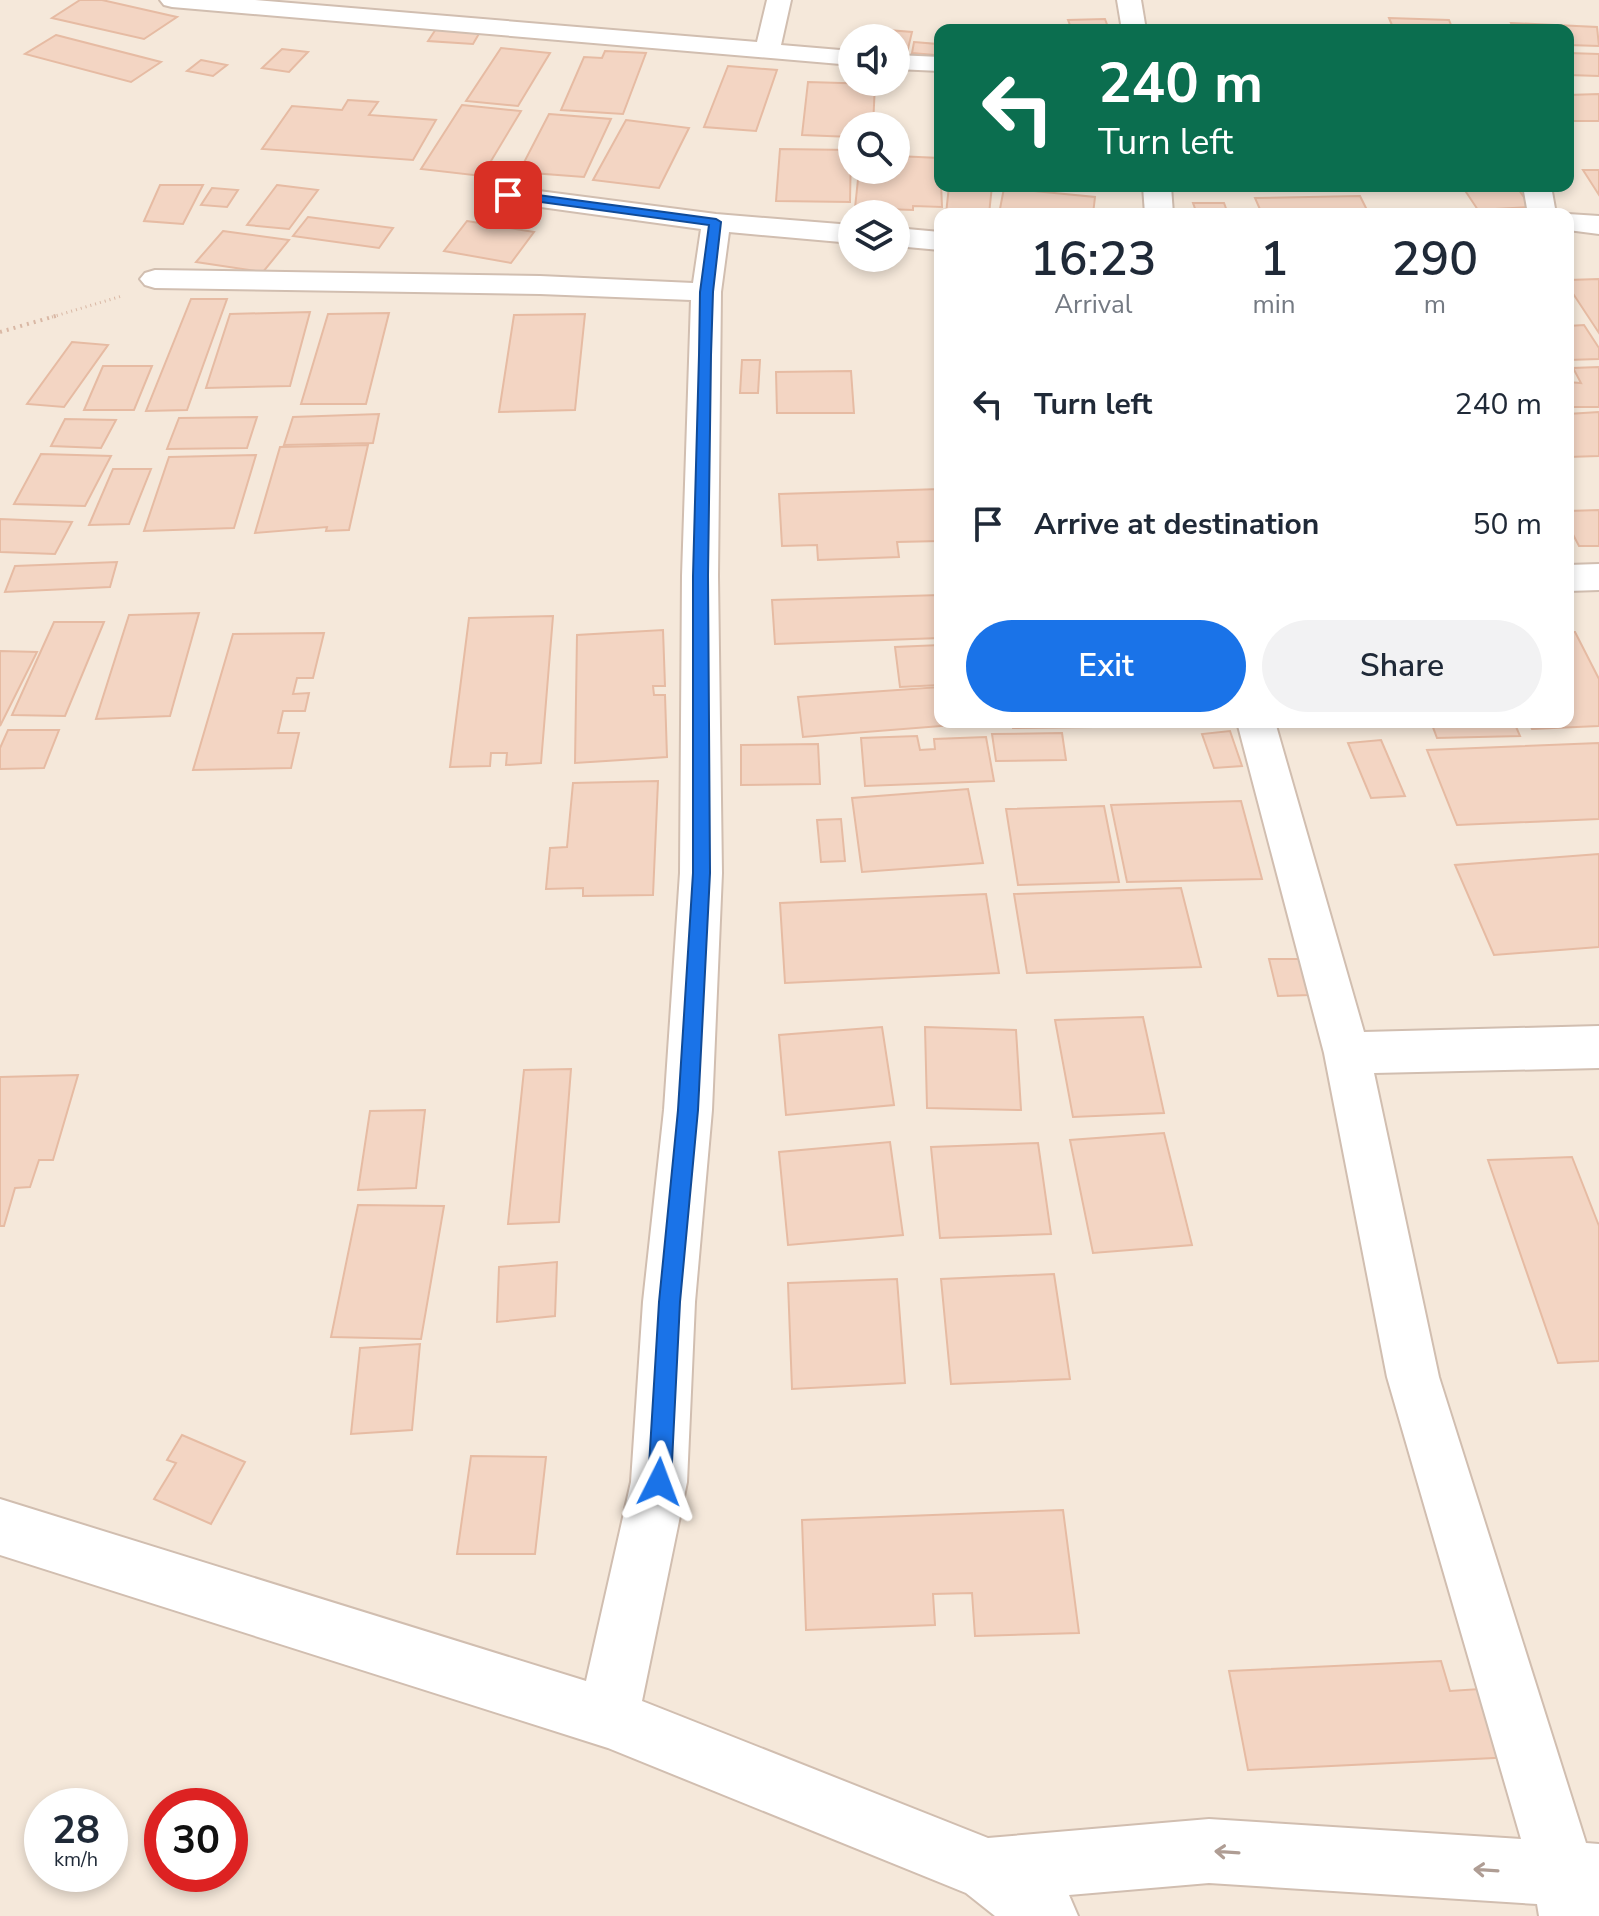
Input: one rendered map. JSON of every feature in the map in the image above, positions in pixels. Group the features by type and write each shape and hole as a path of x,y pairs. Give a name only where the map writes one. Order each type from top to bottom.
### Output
{"street":[{"path":"172,0 440,10 838,57"},
{"path":"767,50 779,0"},
{"path":"1129,0 1133,24"},
{"path":"910,63 934,64"},
{"path":"508,195 716,222 838,233"},
{"path":"608,1718 659,1482 669,1302 688,1110 701,873 700,576 706,292 716,222"},
{"path":"1574,223 1599,225"},
{"path":"910,238 934,240"},
{"path":"155,279 540,285 706,292"},
{"path":"1574,578 1599,577"},
{"path":"988,1870 1209,1851 1578,1889 1413,1377 1347,1053 1258,728"},
{"path":"1347,1053 1599,1047"},
{"path":"0,1527 608,1718 988,1870 1046,1916"}],"path":[{"path":"0,332 126,295 155,279"}],"shaded area":[{"path":"0,0 1599,0 1599,1916 0,1916"}],"building":[{"path":"80,0 102,0 177,17 144,39 52,18"},
{"path":"1389,18 1449,20 1451,24 1392,24"},
{"path":"1105,19 1107,24 1070,24 1068,20"},
{"path":"1574,26 1597,27 1599,46 1574,45"},
{"path":"436,29 480,32 473,44 428,41"},
{"path":"56,35 161,62 131,82 25,54"},
{"path":"914,42 934,44 934,55 912,53"},
{"path":"501,48 550,53 518,106 466,101"},
{"path":"282,49 308,52 289,72 262,68"},
{"path":"605,51 646,53 623,114 561,110 584,57 602,58"},
{"path":"1574,53 1599,54 1599,76 1574,75"},
{"path":"201,60 227,65 213,76 187,71"},
{"path":"728,66 777,70 756,131 704,127"},
{"path":"808,82 838,83 838,96 874,96 874,112 838,112 838,136 802,135"},
{"path":"1599,94 1599,121 1574,121 1574,95"},
{"path":"348,100 378,102 369,115 436,120 413,160 262,149 292,106 342,110"},
{"path":"462,105 521,111 482,176 421,169"},
{"path":"549,114 611,119 584,177 519,172"},
{"path":"626,120 689,128 659,188 593,180"},
{"path":"780,149 838,150 838,184 850,184 850,200 776,201"},
{"path":"910,157 934,158 934,192 941,192 942,207 913,206 913,210 910,210 910,200 856,200 858,184 910,184"},
{"path":"1583,170 1599,170 1599,195"},
{"path":"160,185 203,185 183,224 144,221"},
{"path":"277,185 318,190 289,229 247,225"},
{"path":"212,188 238,190 227,207 201,205"},
{"path":"948,192 991,192 990,208 947,208"},
{"path":"1003,192 1095,197 1094,208 1000,208"},
{"path":"1466,192 1520,192 1531,207 1513,208 1477,208"},
{"path":"1360,196 1366,208 1259,208 1255,198"},
{"path":"1193,203 1224,203 1226,208 1195,208"},
{"path":"308,217 393,228 379,248 293,236"},
{"path":"467,221 534,232 511,263 444,251"},
{"path":"223,231 289,240 263,272 196,262"},
{"path":"1599,279 1599,333 1574,295 1574,280"},
{"path":"191,299 227,299 187,410 146,411"},
{"path":"310,312 290,386 206,388 230,314"},
{"path":"389,313 366,404 301,404 328,314"},
{"path":"585,314 575,410 499,412 514,315"},
{"path":"1584,325 1599,348 1599,359 1574,360 1574,326"},
{"path":"72,342 108,345 64,407 27,404"},
{"path":"742,360 760,360 758,393 740,393"},
{"path":"103,366 152,366 134,410 84,410"},
{"path":"1599,367 1599,407 1574,407 1574,382 1581,383 1574,368"},
{"path":"851,371 854,413 777,413 776,372"},
{"path":"1599,412 1599,456 1574,457 1574,414"},
{"path":"379,414 373,443 284,445 293,417"},
{"path":"257,417 247,448 167,449 179,418"},
{"path":"65,419 116,420 101,448 51,446"},
{"path":"368,445 349,530 326,531 327,527 255,533 280,447"},
{"path":"41,454 111,456 85,506 14,504"},
{"path":"256,455 234,528 144,531 169,457"},
{"path":"113,469 151,469 129,524 89,525"},
{"path":"934,489 934,541 897,542 899,557 818,560 817,545 782,546 779,494"},
{"path":"1599,510 1599,546 1579,546 1574,536 1574,511"},
{"path":"0,519 72,522 55,554 0,552"},
{"path":"117,562 110,587 5,592 15,566"},
{"path":"934,595 934,638 775,644 772,600"},
{"path":"199,613 170,716 96,719 129,615"},
{"path":"553,616 541,763 506,765 507,753 491,753 490,766 450,767 469,618"},
{"path":"54,622 104,622 65,716 12,715"},
{"path":"663,630 665,686 653,686 654,695 665,695 667,757 575,763 577,635"},
{"path":"1574,632 1599,679 1599,726 1574,727"},
{"path":"324,633 313,678 297,678 293,694 309,693 305,711 283,711 278,733 299,733 291,768 193,770 233,634"},
{"path":"934,645 934,685 900,687 895,647"},
{"path":"0,651 37,652 0,726"},
{"path":"934,687 934,727 803,737 798,697"},
{"path":"1433,728 1517,728 1520,736 1437,738"},
{"path":"8,730 59,730 44,768 0,769 0,748"},
{"path":"1230,731 1242,766 1214,768 1202,734"},
{"path":"1062,733 1066,760 996,761 992,734"},
{"path":"917,736 920,750 935,749 934,739 986,737 994,781 865,786 861,738"},
{"path":"1381,740 1405,796 1371,798 1348,743"},
{"path":"1599,743 1599,819 1457,825 1427,750"},
{"path":"818,744 820,784 741,785 741,745"},
{"path":"658,781 653,895 583,896 583,888 546,889 550,848 567,847 573,783"},
{"path":"968,789 983,863 862,872 852,798"},
{"path":"1241,801 1262,879 1127,882 1111,805"},
{"path":"1104,806 1119,882 1018,885 1006,809"},
{"path":"841,819 845,861 821,862 817,820"},
{"path":"1599,854 1599,947 1494,955 1455,865"},
{"path":"1181,888 1201,967 1027,973 1014,894"},
{"path":"986,894 999,973 785,983 780,903"},
{"path":"1269,959 1300,959 1310,995 1278,996"},
{"path":"1143,1017 1164,1113 1073,1117 1055,1020"},
{"path":"882,1027 894,1105 786,1115 779,1035"},
{"path":"925,1027 1016,1030 1021,1110 927,1108"},
{"path":"571,1069 559,1222 508,1224 524,1070"},
{"path":"78,1075 53,1160 39,1160 30,1187 15,1188 4,1226 0,1226 0,1077"},
{"path":"425,1110 416,1188 358,1190 370,1111"},
{"path":"1164,1133 1192,1245 1093,1253 1070,1140"},
{"path":"890,1142 903,1235 788,1245 779,1152"},
{"path":"1038,1143 1051,1234 940,1238 931,1147"},
{"path":"1572,1157 1599,1226 1599,1361 1558,1363 1488,1160"},
{"path":"358,1205 444,1206 421,1339 331,1337"},
{"path":"557,1262 555,1316 497,1322 499,1267"},
{"path":"1054,1274 1070,1379 951,1384 941,1279"},
{"path":"897,1279 905,1383 792,1389 788,1283"},
{"path":"420,1344 412,1430 351,1434 360,1348"},
{"path":"182,1435 245,1462 211,1524 154,1499 176,1463 167,1460"},
{"path":"471,1456 546,1457 535,1554 457,1554"},
{"path":"1063,1510 1079,1633 975,1636 972,1593 933,1594 935,1625 806,1630 802,1520"},
{"path":"1441,1661 1450,1691 1495,1688 1514,1757 1248,1770 1229,1671"}],"route":[{"path":"508,195 716,222 706,292 700,576 701,873 688,1110 669,1302 659,1482"}]}
